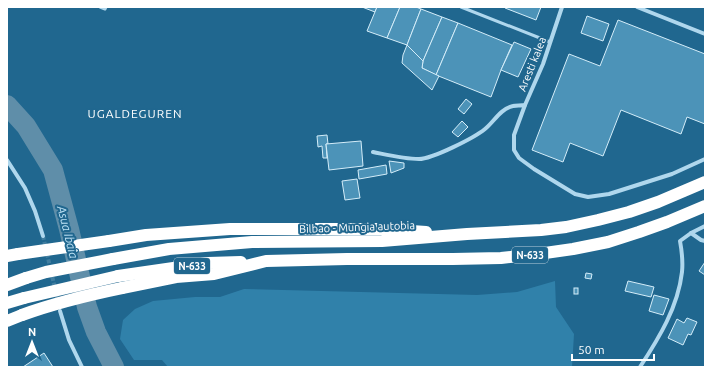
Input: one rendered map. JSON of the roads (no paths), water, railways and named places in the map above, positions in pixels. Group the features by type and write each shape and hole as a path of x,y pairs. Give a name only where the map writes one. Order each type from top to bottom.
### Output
{"highway":[{"name":"Bilbao - Mungia autobia","path":"7,285 53,271 169,249 252,242 382,241 566,227 636,210 705,182"},
{"name":"N-633","path":"7,303 118,276 208,263 347,259 502,258 538,254 608,242 668,222 705,206"},
{"path":"13,255 146,235 230,229 383,229 467,234"},
{"path":"7,321 47,306 94,293 176,277 214,274 266,261"},
{"path":"7,279 26,278"}],"street":[{"name":"Aresti kalea","path":"373,152 419,159 434,156 476,136 502,112 512,106 525,105 543,64 562,7"},
{"path":"637,7 705,34"},
{"path":"525,105 514,135 514,150 519,158 534,169 575,194 588,197 609,194 672,174 705,159"},
{"path":"7,160 25,188 35,211 43,236"},
{"path":"640,367 658,338 675,300 682,272 680,242 705,226"},
{"path":"691,234 705,241"},
{"path":"60,311 69,340 82,367"}],"lane":[{"path":"100,7 105,9 106,7"},
{"path":"461,7 550,42"}],"waterway":[{"name":"Asua Ibaia","path":"7,105 26,126 53,170 69,229 87,307 96,332 114,367"}],"tunnel":[{"path":"43,236 58,302"}],"district":[{"name":"UGALDEGUREN","path":"135,113"}]}
